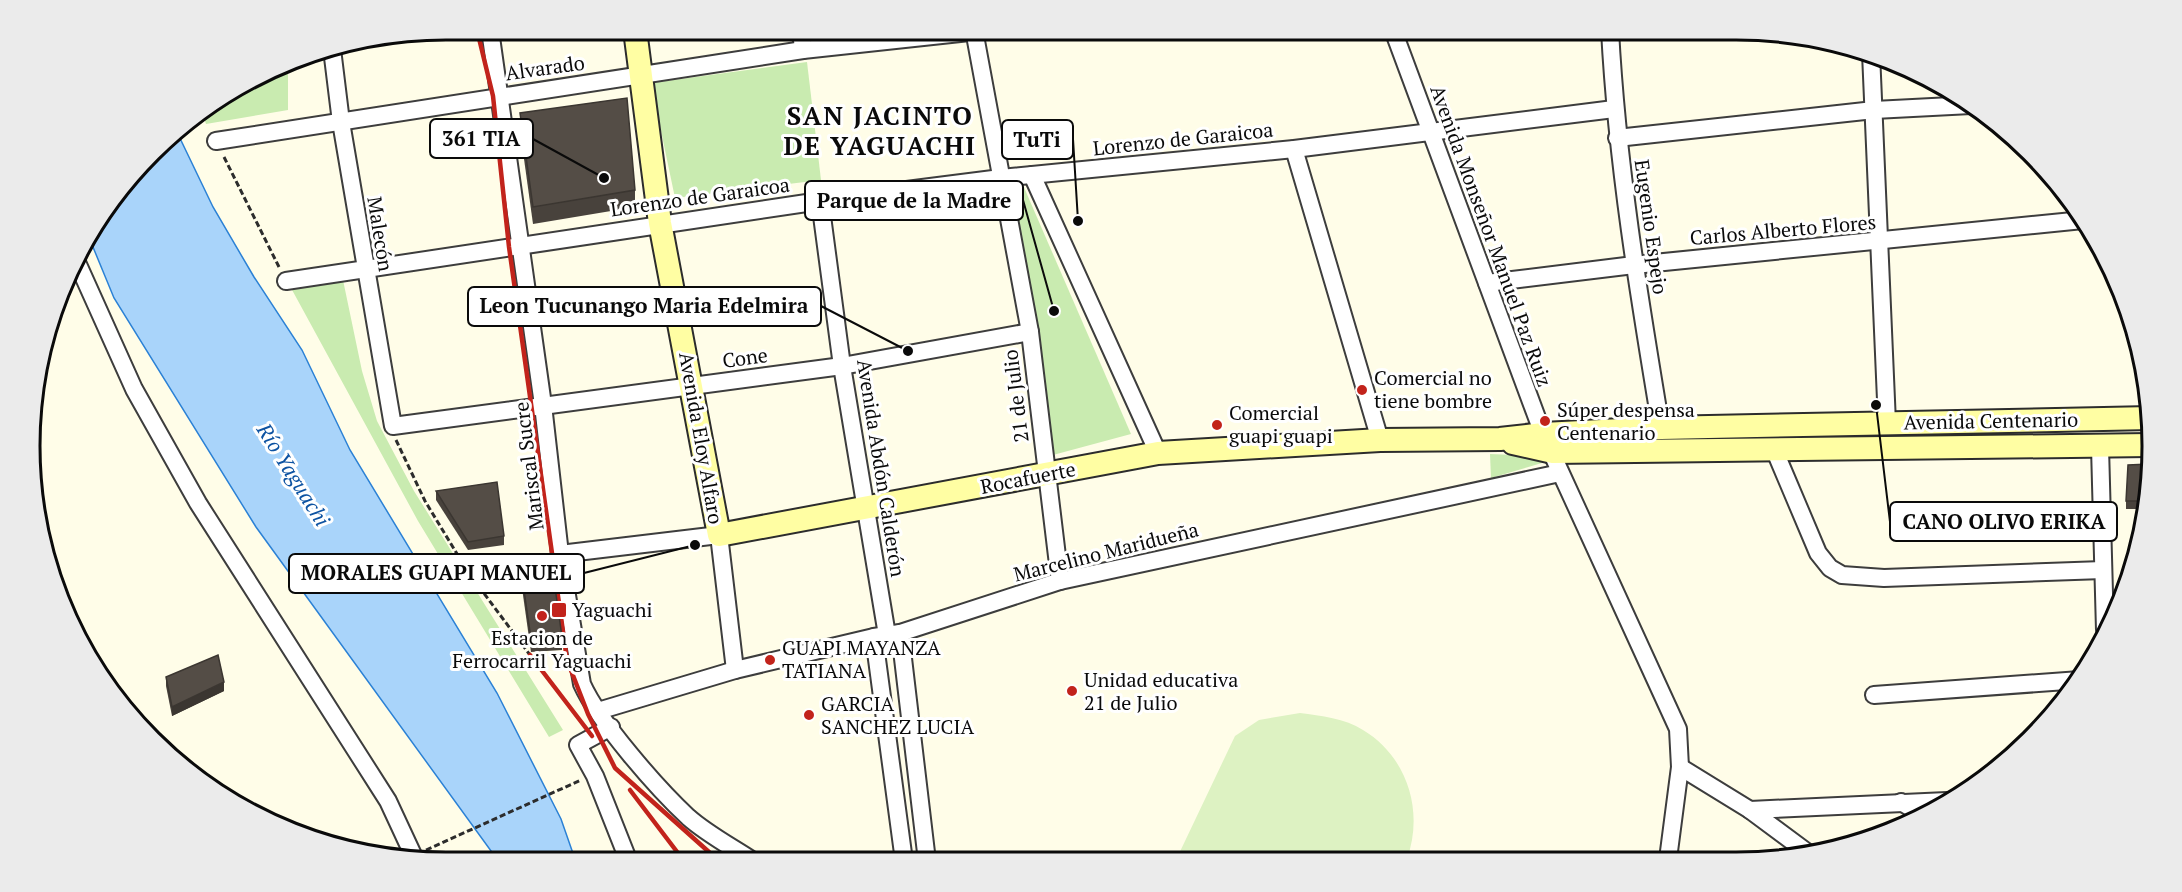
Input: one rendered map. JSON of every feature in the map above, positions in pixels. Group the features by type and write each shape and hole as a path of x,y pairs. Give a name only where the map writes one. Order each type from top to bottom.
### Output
{"street":[{"name":"Mariscal Sucre","path":"492,40 543,405 560,554 579,673 588,697 634,759 689,818 740,852"},
{"name":"Avenida Eloy Alfaro","path":"636,40 660,223 719,535 735,670"},
{"path":"802,40 803,50"},
{"name":"Alvarado","path":"216,141 803,50 896,40"},
{"name":"21 de Julio","path":"980,40 1001,178 1030,332 1060,581"},
{"name":"Avenida Monseñor Manuel Paz Ruiz","path":"1397,40 1429,132 1552,453 1678,729 1680,767 1669,852"},
{"name":"Eugenio Espejo","path":"1611,40 1617,138 1634,265 1661,428"},
{"name":"Malecón","path":"333,57 340,122 393,426"},
{"path":"1872,64 1887,423"},
{"path":"1617,138 1874,110 1956,106"},
{"name":"Lorenzo de Garaicoa","path":"286,281 660,223 820,201 1001,178 1294,149 1614,109"},
{"path":"1294,149 1380,440"},
{"path":"1032,175 1158,453"},
{"name":"Avenida Abdón Calderón","path":"820,201 842,366 925,852"},
{"name":"Carlos Alberto Flores","path":"1487,283 1634,265 2073,221"},
{"path":"81,270 134,389 198,503 388,801 411,850"},
{"name":"Cone","path":"393,426 842,366 1030,332"},
{"name":"Avenida Centenario","path":"1552,453 1661,428 2141,418"},
{"name":"Rocafuerte","path":"560,554 719,535 1158,453 1380,440 1500,440 1552,453"},
{"name":"Avenida Centenario","path":"1552,453 2142,445"},
{"path":"2100,447 2106,611"},
{"path":"1774,449 1818,553 1830,568 1842,575 1884,578 2103,570"},
{"name":"Marcelino Maridueña","path":"598,711 735,670 887,635 1060,581 1552,453"},
{"name":"Avenida Abdón Calderón","path":"887,635 903,852"},
{"path":"1874,695 2066,681"},
{"path":"610,727 578,745 595,776 625,852"},
{"path":"1680,767 1750,810 1799,846"},
{"path":"1900,801 1915,810"},
{"path":"1750,810 1932,801"}],"path":[{"path":"216,141 286,281"},
{"path":"393,426 397,447 425,501 468,572 530,655"},
{"path":"468,572 560,554"},
{"path":"445,840 574,782"}],"green space":[{"path":"807,62 821,180 675,198 651,83"},
{"path":"288,72 288,110 206,124 205,120 243,95"},
{"path":"1023,185 1131,434 1053,455 1012,189"},
{"path":"343,280 362,371 377,421 414,491 563,730 549,737 418,521 291,288"},
{"path":"1490,454 1541,456 1542,463 1491,478"},
{"path":"1300,713 1333,718 1356,726 1379,741 1401,770 1408,787 1414,823 1409,852 1180,852 1235,736 1259,720"}],"water":[{"name":"Río Yaguachi","path":"181,140 213,207 254,277 302,350 350,450 497,693 561,819 573,852 492,852 256,527 114,298 93,247 124,199 159,159"}],"building":[{"path":"627,98 635,190 533,207 520,113"},
{"path":"2141,464 2138,501 2126,501 2128,465"},
{"path":"497,482 504,536 468,542 436,491"},
{"name":"Estacion de Ferrocarril Yaguachi","path":"552,566 562,637 531,639 521,569"},
{"path":"218,655 224,682 172,707 166,677"}],"railway":[{"path":"479,40 493,96 509,247 567,660 588,714 615,768 709,852"},
{"path":"530,655 592,736"},
{"path":"630,790 677,852"}],"place":[{"name":"361 TIA","path":"604,178"},
{"name":"TuTi","path":"1078,221"},
{"name":"Parque de la Madre","path":"1054,311"},
{"name":"Leon Tucunango Maria Edelmira","path":"908,351"},
{"name":"Comercial no tiene bombre","path":"1362,390"},
{"name":"CANO OLIVO ERIKA","path":"1876,405"},
{"name":"Súper despensa Centenario","path":"1545,421"},
{"name":"Comercial guapi guapi","path":"1217,425"},
{"name":"MORALES GUAPI MANUEL","path":"695,545"},
{"name":"Yaguachi","path":"559,610"},
{"name":"Estacion de Ferrocarril Yaguachi","path":"542,616"},
{"name":"GUAPI MAYANZA TATIANA","path":"770,660"},
{"name":"Unidad educativa 21 de Julio","path":"1072,691"},
{"name":"GARCIA SANCHEZ LUCIA","path":"809,715"}],"district":[{"name":"SAN JACINTO DE YAGUACHI","path":"880,131"}]}
